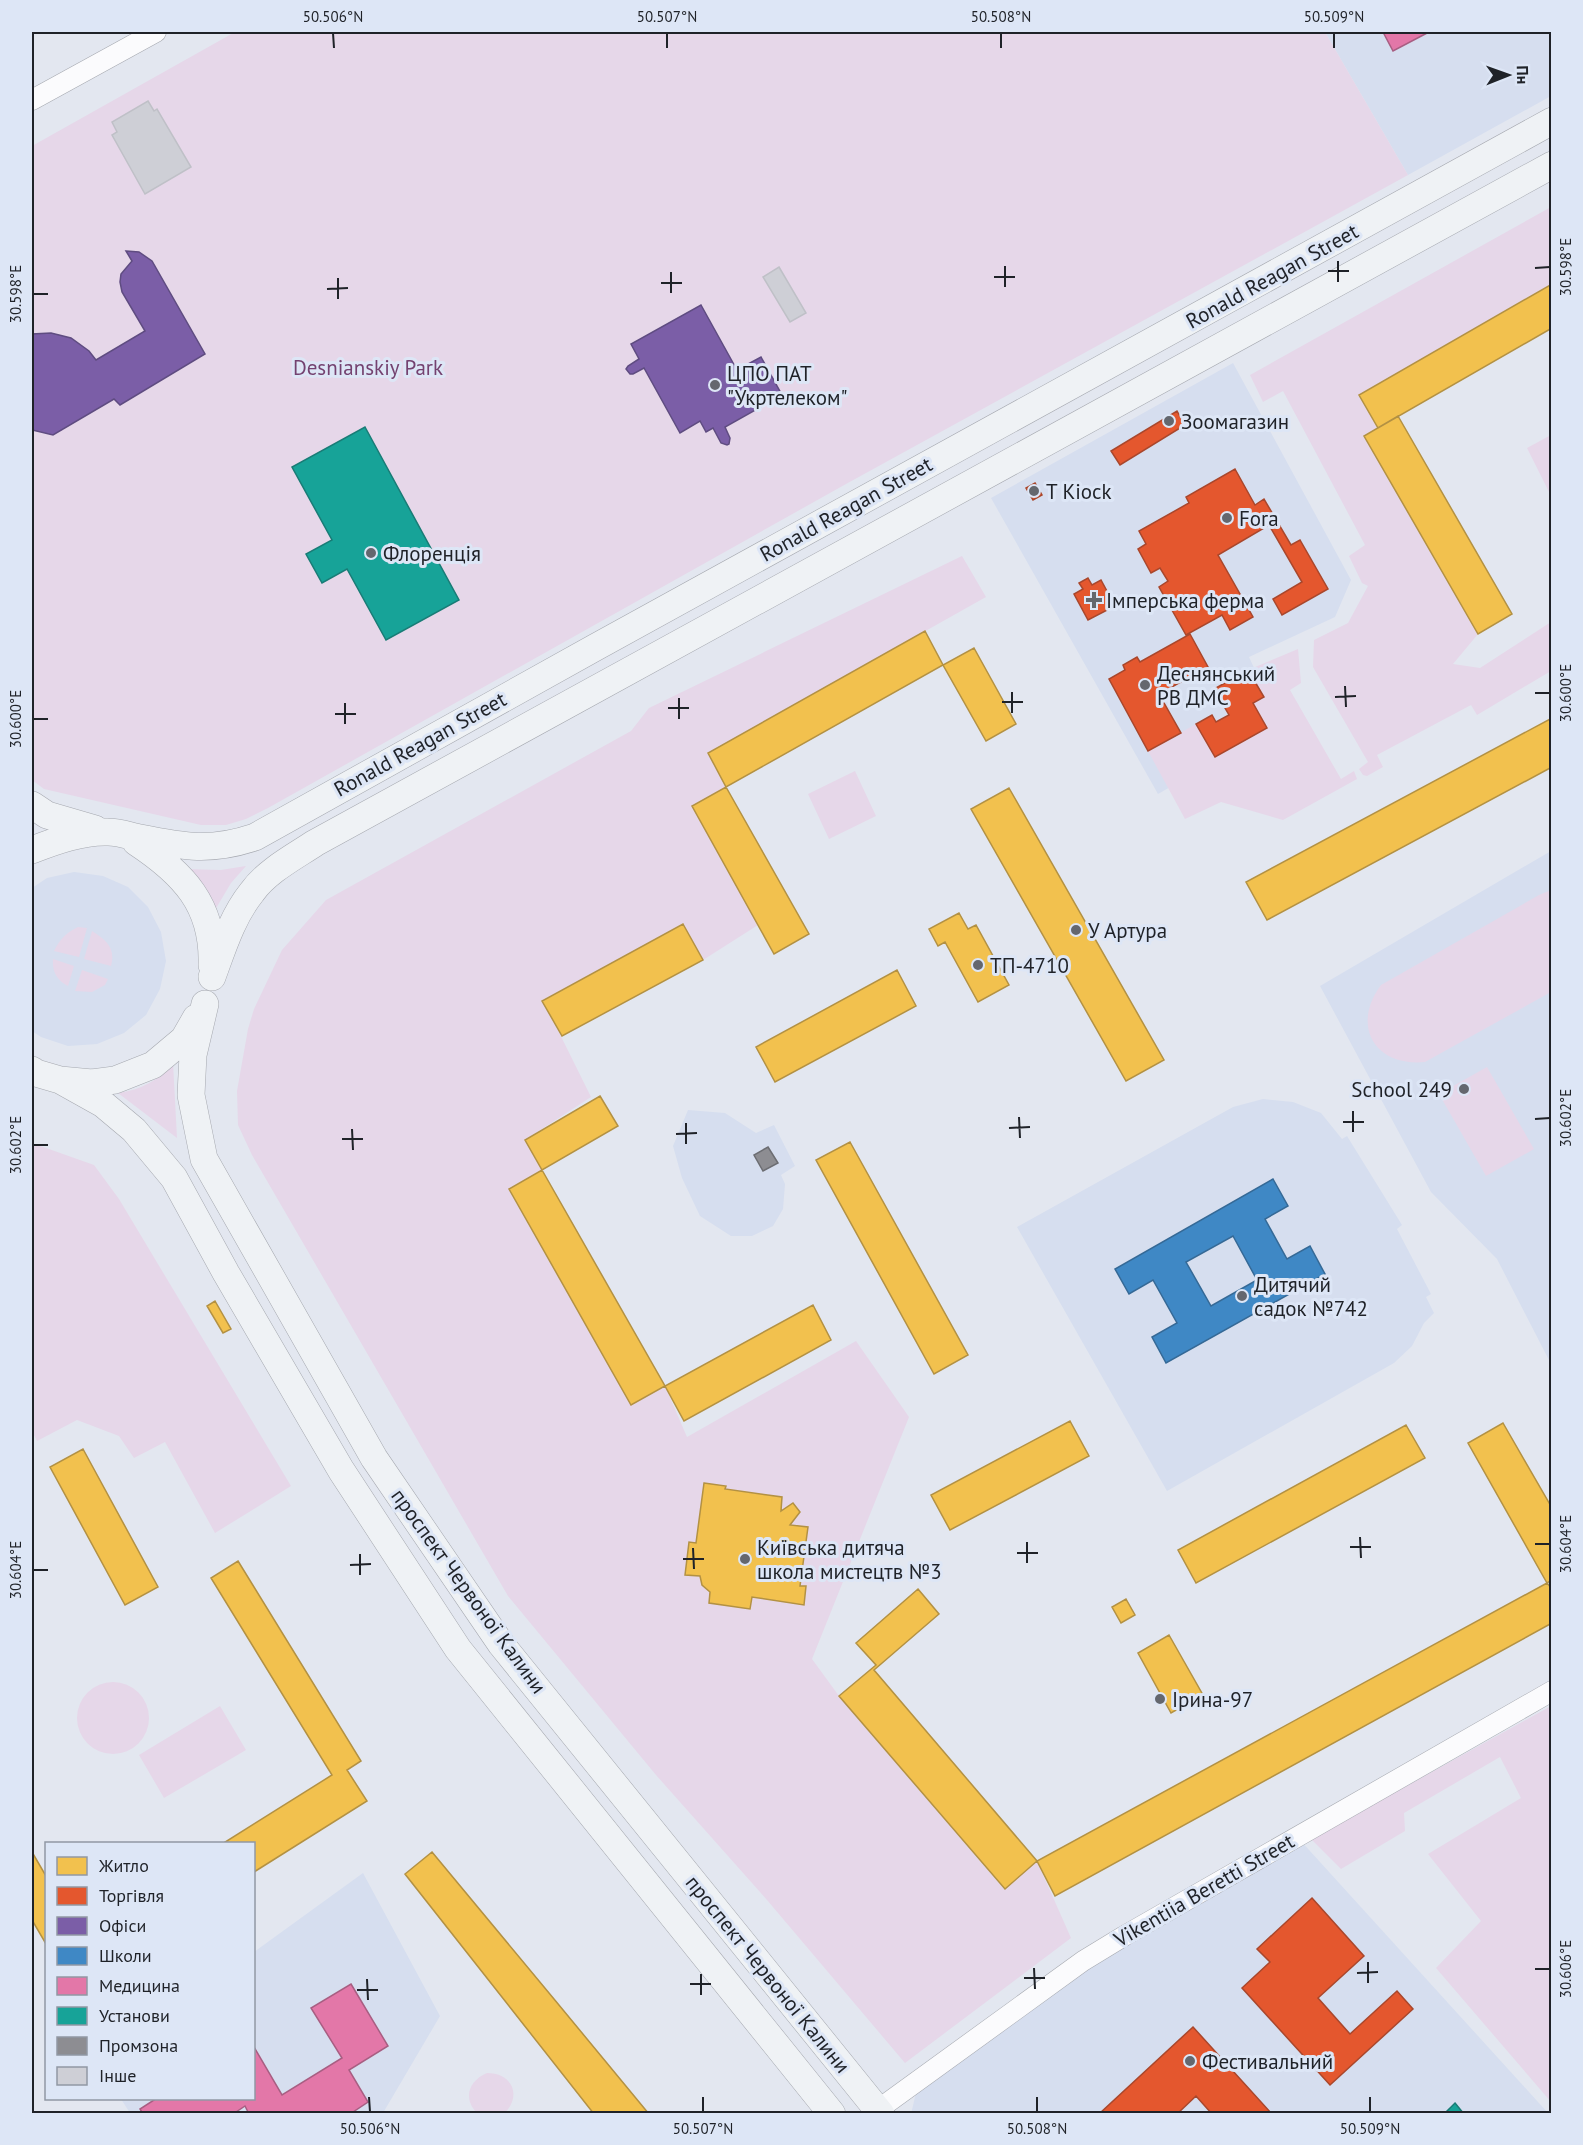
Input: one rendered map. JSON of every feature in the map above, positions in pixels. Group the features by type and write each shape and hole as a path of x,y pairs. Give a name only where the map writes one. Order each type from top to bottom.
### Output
{"main road":[{"name":"Ronald Reagan Street","path":"118,834 203,847 230,845 255,837 596,646 1551,121"},
{"name":"Ronald Reagan Street","path":"212,977 235,916 253,890 284,863 315,843 1551,165"},
{"path":"32,805 47,815 118,834 176,871 196,897 208,927 213,950 212,977 204,1004 184,1039 153,1065 116,1080 92,1083 40,1074"},
{"path":"32,850 63,838 118,834"},
{"name":"проспект Червоної Калини","path":"204,1004 193,1055 191,1095 204,1159 374,1458 501,1644 877,2112"},
{"name":"проспект Червоної Калини","path":"40,1074 103,1104 134,1130 174,1179 341,1470 458,1649 832,2114"}],"street":[{"path":"32,100 156,32"},
{"name":"Vikentiia Beretti Street","path":"877,2112 1083,1961 1551,1691"}],"shaded area":[{"path":"1325,32 1551,32 1551,96 1408,175"},
{"path":"1233,363 1351,580 1335,617 1249,657 1280,724 1158,794 991,498"},
{"name":"School 249","path":"1551,851 1551,1364 1497,1259 1431,1192 1320,986"},
{"path":"74,872 103,876 128,887 148,907 161,932 166,961 160,989 146,1015 124,1033 97,1044 68,1046 41,1037 32,1031 32,888 47,878"},
{"name":"Дитячий садок №742","path":"1263,1099 1293,1102 1321,1113 1342,1139 1347,1136 1402,1225 1397,1229 1431,1294 1426,1297 1434,1313 1424,1323 1412,1346 1394,1363 1167,1491 1017,1227 1233,1107"},
{"path":"688,1110 725,1113 756,1133 774,1125 795,1166 781,1175 785,1184 783,1209 773,1226 752,1236 731,1236 700,1216 682,1178 673,1146"},
{"path":"1300,1840 1548,2113 911,2114 916,2093 1089,1964"},
{"path":"363,1873 440,2016 383,2113 130,2113 122,2100 255,2100 255,1951"}],"green space":[{"name":"Desnianskiy Park","path":"235,32 1325,32 1408,175 846,484 268,808 246,819 226,825 201,825 44,789 32,780 32,146"},
{"path":"1551,207 1551,284 1359,396 1378,428 1365,436 1478,634 1453,664 1480,668 1551,622 1551,671 1477,715 1471,705 1377,755 1383,767 1367,776 1363,775 1359,769 1368,762 1313,667 1314,640 1348,623 1368,586 1362,583 1349,556 1365,545 1283,391 1263,402 1250,375"},
{"path":"1551,435 1551,496 1527,448"},
{"path":"962,556 986,597 708,753 726,787 692,806 758,925 703,960 683,924 543,1000 591,1097 525,1140 542,1170 509,1190 631,1405 665,1386 687,1437 856,1341 909,1417 812,1659 839,1696 1004,1889 1037,1861 1071,1938 905,2063 767,1900 656,1775 508,1596 252,1155 238,1125 237,1091 248,1029 254,1009 282,950 326,900 631,731 649,708"},
{"path":"1298,649 1301,683 1290,690 1341,779 1354,771 1357,779 1283,820 1221,802 1185,819 1148,751 1196,724 1216,757 1266,728 1253,703 1263,696 1248,670"},
{"path":"855,771 876,816 829,839 808,794"},
{"path":"246,866 231,883 212,915 184,869 221,870"},
{"path":"1551,890 1551,992 1425,1062 1407,1062 1392,1058 1381,1050 1373,1040 1368,1028 1368,1015 1372,1000 1381,985"},
{"path":"78,927 87,928 79,957 54,951 64,937"},
{"path":"92,931 109,945 112,954 111,966 84,959"},
{"path":"53,959 74,966 68,986 56,975"},
{"path":"82,970 108,979 105,985 92,992 75,991"},
{"path":"173,1063 177,1138 118,1093 149,1083"},
{"path":"1487,1067 1534,1149 1486,1176 1439,1094"},
{"path":"32,1143 94,1165 119,1199 291,1486 215,1533 165,1442 134,1458 119,1436 77,1420 37,1441 32,1431"},
{"path":"113,1682 133,1688 143,1698 149,1718 143,1738 133,1748 113,1754 93,1748 83,1738 77,1718 83,1698 93,1688"},
{"path":"220,1706 246,1750 164,1798 139,1755"},
{"path":"1551,1706 1551,2102 1436,1968 1481,1921 1428,1854 1521,1798 1500,1757 1404,1813 1405,1831 1341,1869 1311,1839"},
{"path":"487,2073 503,2077 512,2086 513,2099 505,2113 477,2113 470,2102 472,2085"}],"building: Житло":[{"path":"1552,284 1552,328 1378,428 1359,395"},
{"path":"1398,416 1512,614 1478,634 1364,436"},
{"path":"925,631 943,665 726,787 708,753"},
{"path":"974,648 1016,724 986,741 943,665"},
{"path":"1552,718 1552,767 1267,920 1246,882"},
{"path":"726,787 809,934 774,954 692,806"},
{"path":"1009,788 1164,1060 1126,1081 971,809"},
{"name":"ТП-4710","path":"959,913 968,929 976,925 1009,985 978,1002 945,942 938,946 929,929"},
{"path":"683,924 703,960 562,1036 542,1001"},
{"path":"897,970 916,1006 775,1082 756,1047"},
{"path":"600,1096 618,1126 542,1170 525,1140"},
{"path":"850,1142 968,1355 934,1374 816,1160"},
{"path":"542,1170 665,1386 631,1405 509,1189"},
{"path":"215,1301 231,1329 223,1333 207,1306"},
{"path":"813,1305 831,1340 684,1421 665,1386"},
{"path":"1070,1421 1089,1456 950,1530 931,1495"},
{"path":"1503,1423 1552,1508 1552,1580 1547,1583 1468,1443"},
{"path":"1406,1425 1425,1458 1196,1583 1178,1550"},
{"path":"83,1449 158,1587 125,1605 50,1467"},
{"name":"Київська дитяча школа мистецтв №3","path":"704,1483 726,1486 725,1489 782,1497 781,1511 793,1503 800,1512 790,1525 808,1527 800,1586 806,1586 804,1605 752,1597 750,1609 709,1603 710,1592 702,1585 700,1576 685,1575 689,1542 696,1543"},
{"path":"238,1561 361,1761 347,1770 367,1801 255,1871 255,1842 225,1842 332,1775 211,1578"},
{"path":"1547,1583 1552,1589 1552,1623 1055,1896 1037,1861"},
{"path":"918,1589 939,1614 874,1670 1037,1861 1005,1889 839,1696 876,1665 856,1643"},
{"path":"1126,1599 1135,1615 1121,1623 1112,1607"},
{"path":"1169,1635 1203,1695 1171,1713 1138,1653"},
{"path":"32,1852 45,1874 45,1942 32,1920"},
{"path":"432,1852 649,2114 594,2114 405,1874"}],"building: Торгівля":[{"path":"1177,411 1185,425 1120,465 1111,451"},
{"path":"1235,469 1255,505 1264,499 1291,545 1300,540 1328,589 1282,615 1273,599 1302,582 1269,525 1218,555 1253,617 1230,630 1222,615 1186,635 1159,587 1168,581 1160,568 1151,573 1138,549 1146,544 1139,531 1189,503 1186,497"},
{"name":"T Kiock","path":"1035,483 1042,495 1033,500 1026,488"},
{"name":"Імперська ферма","path":"1088,578 1092,585 1101,580 1115,606 1088,620 1074,594 1083,589 1079,583"},
{"path":"1190,634 1208,667 1159,694 1181,733 1148,751 1109,679 1125,670 1123,665 1137,657 1140,662"},
{"path":"1248,670 1264,697 1253,703 1267,728 1215,757 1196,724 1212,715 1216,722 1229,715 1214,689"},
{"path":"1312,1898 1364,1956 1318,1998 1350,2034 1397,1991 1413,2009 1330,2085 1242,1988 1270,1962 1257,1949"},
{"name":"Фестивальний","path":"1193,2027 1272,2114 1212,2114 1196,2096 1177,2114 1099,2114"}],"building: Офіси":[{"path":"126,251 139,252 152,261 205,354 120,405 114,399 53,435 32,430 32,334 51,333 71,338 89,351 96,360 145,331 122,292 121,274 132,261"},
{"name":"ЦПО ПАТ \"Укртелеком\"","path":"701,305 737,370 761,357 782,395 725,427 730,438 727,445 721,443 713,428 706,432 700,421 680,433 644,368 633,374 626,369 639,359 631,344"}],"building: Школи":[{"path":"1273,1179 1288,1206 1265,1219 1287,1259 1310,1246 1325,1274 1166,1363 1152,1337 1177,1323 1153,1280 1129,1294 1115,1269","holes":["1233,1236 1257,1280 1211,1306 1186,1262"]}],"building: Медицина":[{"path":"1383,32 1429,32 1393,51"},
{"path":"351,1984 388,2046 349,2070 368,2102 350,2114 249,2114 245,2106 233,2114 143,2114 140,2109 154,2100 255,2100 255,2049 282,2095 342,2058 311,2008"}],"building: Установи":[{"path":"365,427 459,600 386,640 347,569 322,583 306,554 332,540 292,467"},
{"path":"1455,2103 1464,2114 1444,2114"}],"building: Промзона":[{"path":"768,1147 778,1163 763,1171 754,1155"}],"building: Інше":[{"path":"148,101 154,111 157,109 191,167 145,194 112,135 117,132 112,122"},
{"path":"779,267 806,313 790,322 763,277"}],"place":[{"name":"ЦПО ПАТ \"Укртелеком\"","path":"715,385"},
{"name":"Зоомагазин","path":"1169,421"},
{"name":"T Kiock","path":"1034,491"},
{"name":"Fora","path":"1227,518"},
{"name":"Флоренція","path":"371,553"},
{"name":"Імперська ферма","path":"1094,600"},
{"name":"Деснянський РВ ДМС","path":"1145,685"},
{"name":"У Артура","path":"1076,930"},
{"name":"ТП-4710","path":"978,965"},
{"name":"School 249","path":"1464,1089"},
{"name":"Дитячий садок №742","path":"1242,1296"},
{"name":"Київська дитяча школа мистецтв №3","path":"745,1559"},
{"name":"Ірина-97","path":"1160,1699"},
{"name":"Фестивальний","path":"1190,2061"}]}
